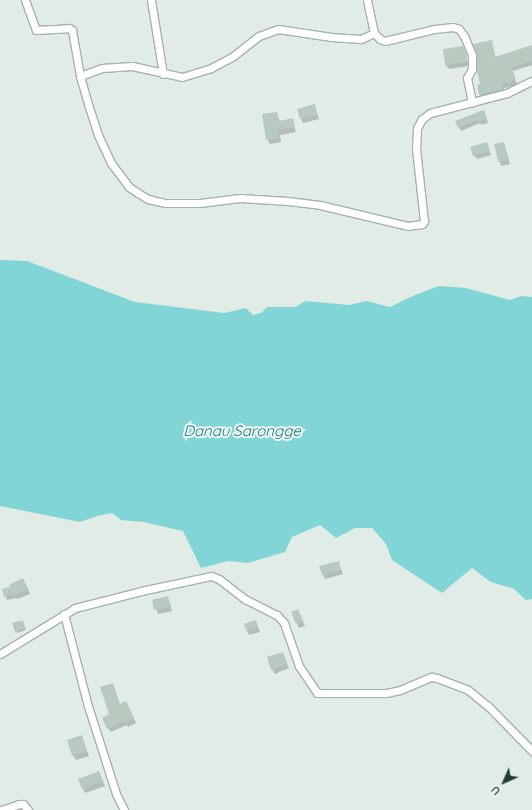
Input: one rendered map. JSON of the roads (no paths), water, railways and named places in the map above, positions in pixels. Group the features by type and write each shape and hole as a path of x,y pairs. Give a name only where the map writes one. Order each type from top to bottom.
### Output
{"street":[{"path":"26,0 36,30 68,28 72,30 80,76 98,135 111,163 129,187 148,199 166,203 200,203 240,198 288,201 320,205 408,226 417,226 424,222 416,148 417,128 420,123 430,113 507,94 532,81"},
{"path":"151,0 163,74"},
{"path":"367,0 374,33 380,39 385,40 434,29 453,27 459,29 464,36 472,55 472,69 467,78 472,102"},
{"path":"80,76 95,70 116,66 132,66 182,78 211,68 232,58 259,36 278,29 331,37 361,39 374,33"},
{"path":"0,654 75,608 141,591 211,576 219,578 245,599 277,615 284,622 299,666 317,693 386,693 400,690 431,677 438,678 468,690 488,706 532,751"},
{"path":"64,614 90,712 116,794 124,810"},
{"path":"1,810 21,804 28,810"}],"water":[{"name":"Danau Sarongge","path":"0,260 27,261 135,302 224,313 246,308 253,315 261,313 267,307 296,307 305,301 349,305 367,301 390,307 439,286 466,288 510,300 521,296 532,297 532,599 526,600 514,589 491,582 472,568 442,593 392,560 386,544 372,528 355,528 336,538 320,525 292,537 285,552 248,563 228,561 201,568 183,531 143,522 121,520 112,513 80,522 0,506"}]}
